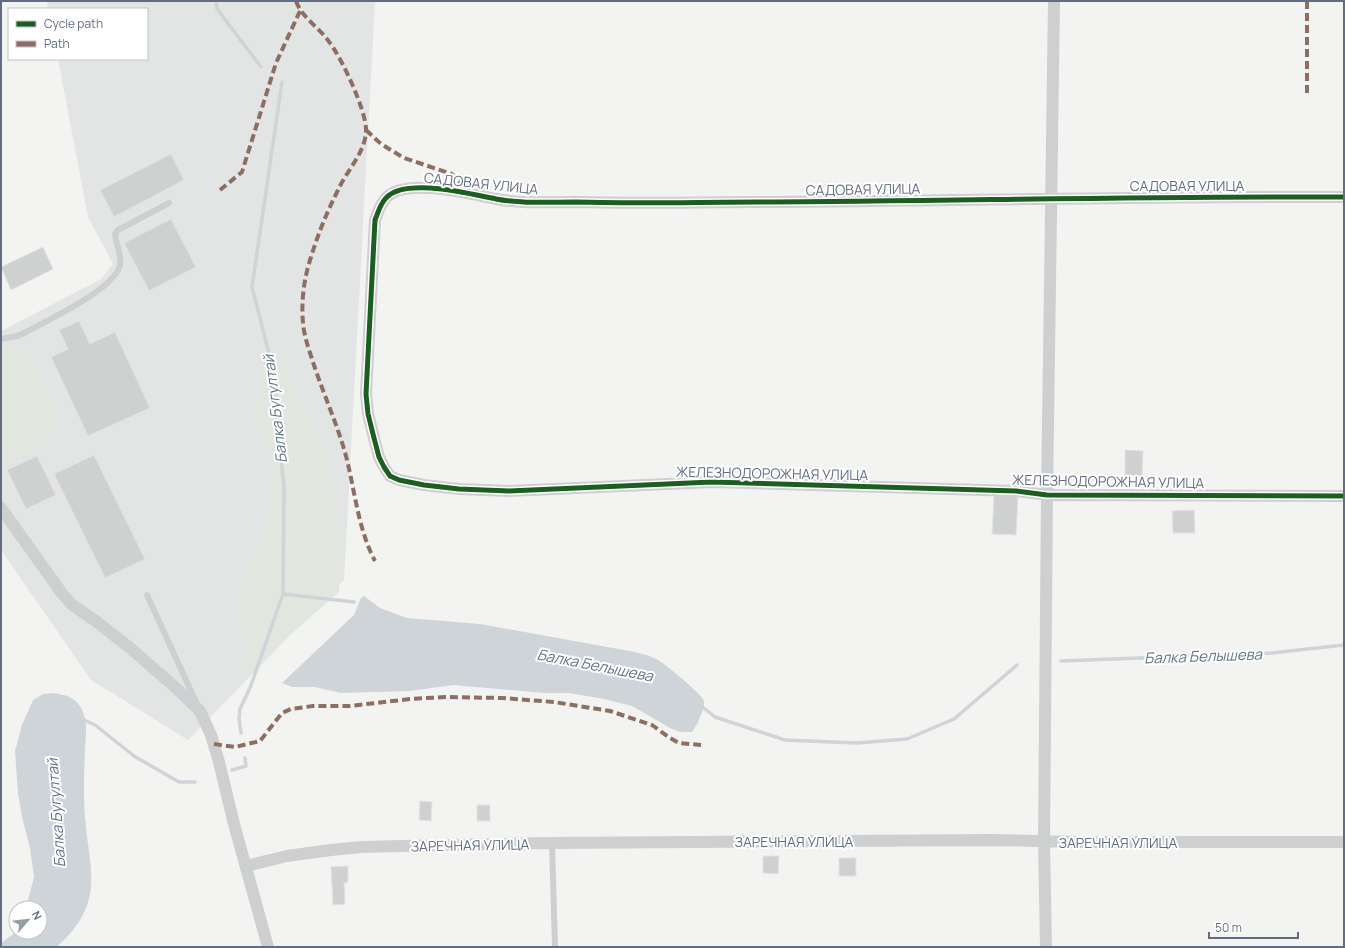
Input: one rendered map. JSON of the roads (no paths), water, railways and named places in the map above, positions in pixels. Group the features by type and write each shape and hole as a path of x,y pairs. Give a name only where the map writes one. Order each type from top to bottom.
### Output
{"street":[{"path":"1046,947 1044,841 1054,1"},
{"name":"САДОВАЯ УЛИЦА","path":"386,198 395,191 406,188 469,192 509,201 602,203 1051,199 1189,196 1344,197"},
{"name":"ЖЕЛЕЗНОДОРОЖНАЯ УЛИЦА","path":"386,198 380,207 375,220 366,394 368,414 379,458 390,476 399,480 424,485 459,489 509,490 712,482 1016,491 1047,495 1344,496"},
{"path":"1,508 60,592 71,604 130,648 200,711 211,735 268,947"},
{"name":"ЗАРЕЧНАЯ УЛИЦА","path":"246,866 294,855 361,847 552,843 984,840 1344,842"}],"lane":[{"path":"1,339 18,336 26,332 93,294 111,280 120,265 120,255 115,234 118,230 169,203"},
{"path":"147,595 200,711"},
{"path":"552,843 555,947"}],"water":[{"path":"364,596 380,608 407,618 480,624 650,656 668,667 702,698 704,704 702,712 692,732 680,732 670,728 632,706 569,693 545,693 453,685 410,691 341,693 315,687 292,687 282,683 354,615 361,598"},
{"path":"53,693 74,699 80,706 85,719 84,798 91,869 90,894 88,902 78,923 57,947 1,947 1,943 8,938 8,940 48,940 48,900 28,900 34,877 30,848 22,817 18,793 15,751 22,725 33,700 43,694"}],"waterway":[{"name":"Балка Бугултай","path":"216,1 217,9 261,67"},
{"name":"Балка Бугултай","path":"241,733 239,719 240,709 250,688 283,594 284,488 272,365 252,287 282,82"},
{"name":"Балка Белышева","path":"283,594 354,602"},
{"name":"Балка Белышева","path":"1061,661 1271,653 1344,645"},
{"name":"Балка Белышева","path":"700,705 715,717 785,740 857,743 907,739 954,719 1017,665"},
{"name":"Балка Бугултай","path":"82,719 95,725 134,756 179,782 195,782"},
{"name":"Балка Бугултай","path":"232,770 246,766 245,758"}]}
